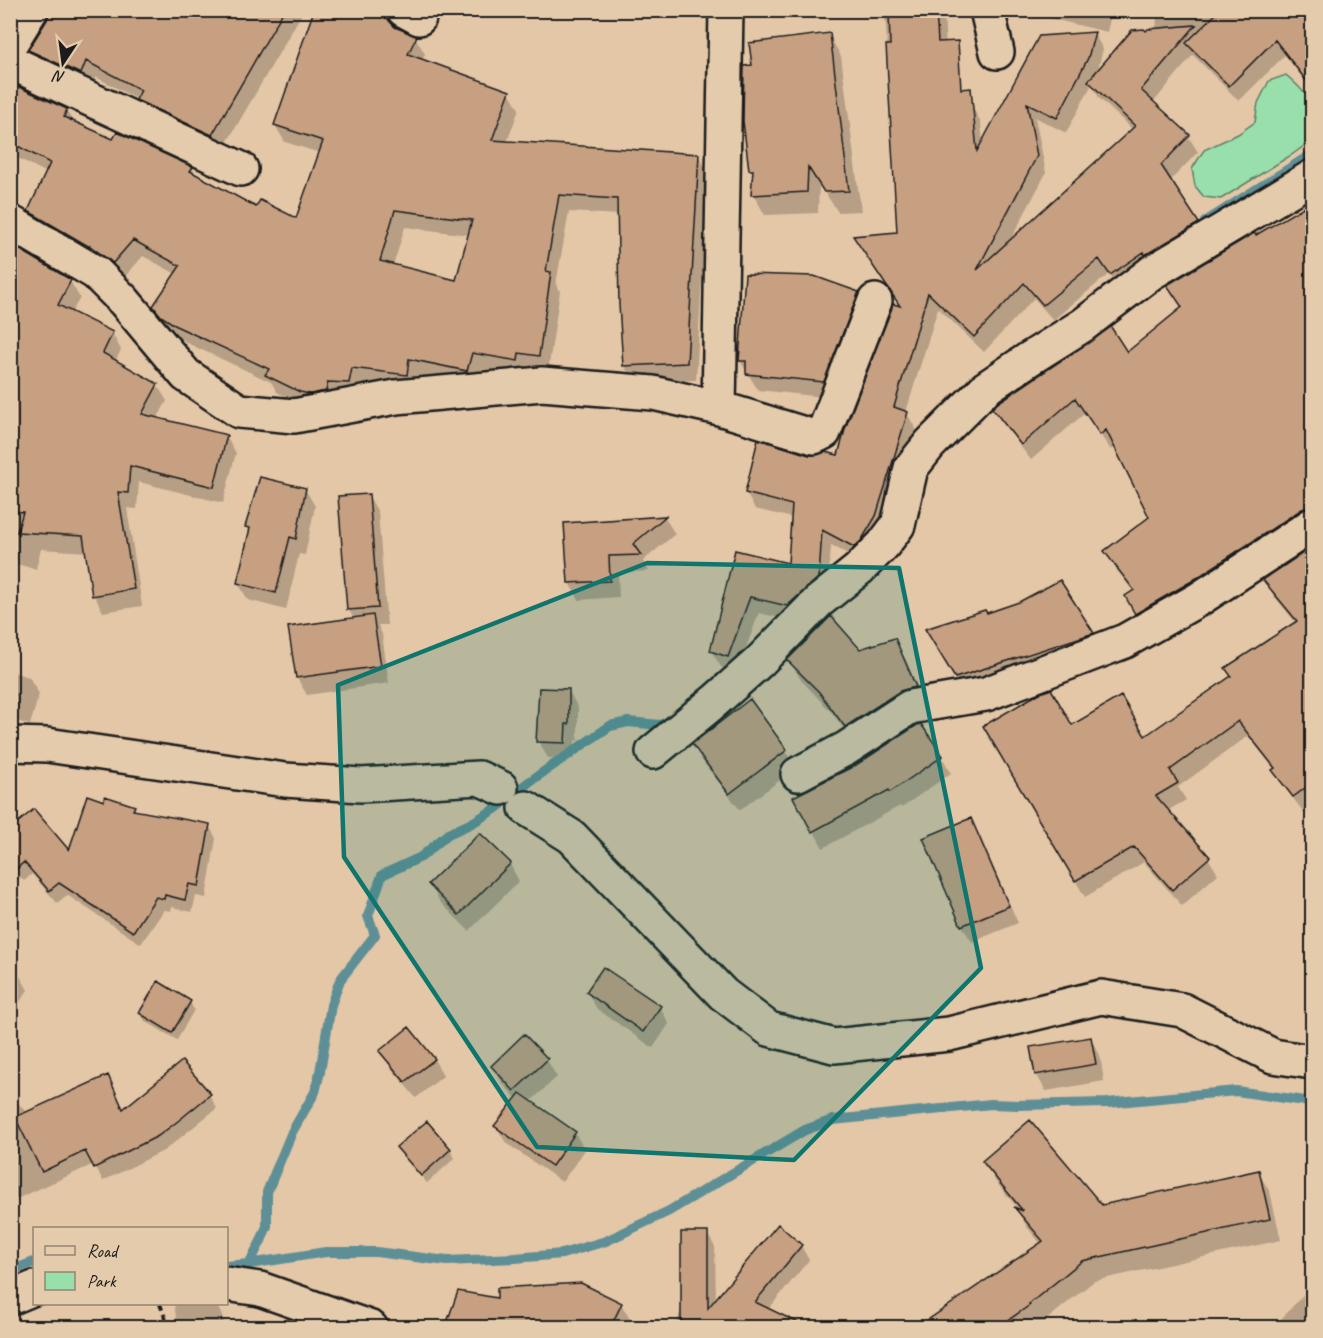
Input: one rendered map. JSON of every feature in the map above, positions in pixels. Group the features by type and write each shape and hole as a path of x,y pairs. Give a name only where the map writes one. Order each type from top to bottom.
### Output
{"street":[{"path":"10,44 31,10"},
{"path":"719,408 726,10"},
{"path":"987,10 997,52"},
{"path":"10,62 241,169"},
{"path":"653,752 759,662 818,602 859,569 883,545 898,525 911,468 930,444 986,388 1083,325 1151,273 1312,177"},
{"path":"10,222 96,273 124,301 186,375 239,411 294,416 396,397 542,384 653,393 719,408 814,437 824,432 875,301"},
{"path":"798,774 847,748 910,706 986,694 1125,641 1199,599 1312,525"},
{"path":"10,744 47,745 285,780 361,785 479,778 501,788"},
{"path":"526,808 572,837 723,994 769,1029 834,1046 949,1034 1101,997 1182,1010 1273,1056 1312,1062"},
{"path":"228,1284 260,1289 371,1328"},
{"path":"10,1298 33,1288"}],"path":[{"path":"160,1305 169,1328"}],"highlighted area":[{"path":"647,563 899,568 981,968 794,1160 537,1147 344,857 338,685"}],"green space":[{"path":"1286,75 1302,90 1310,103 1312,140 1221,199 1204,197 1195,186 1192,169 1204,150 1238,134 1255,122 1258,103 1269,81"}],"building":[{"path":"50,10 284,10 212,135 136,100 141,90 86,61 81,74 28,50 47,20"},
{"path":"314,10 372,10 387,18 395,27 417,36 408,54 510,91 492,140 699,154 687,363 623,366 619,305 617,199 559,195 546,271 551,272 539,356 519,353 518,361 472,353 467,371 409,359 407,375 352,368 349,383 328,382 326,391 310,394 300,392 265,375 269,369 178,327 161,316 153,306 180,266 133,240 113,263 90,246 28,211 50,163 10,142 10,83 67,109 64,117 113,139 117,132 193,167 190,171 256,207 260,200 296,218 323,141 274,125","holes":["395,210 472,220 456,280 380,261"]},
{"path":"889,10 936,10 938,42 958,41 961,89 971,88 977,151 1039,36 1095,32 1088,58 1057,118 1027,103 1037,156 977,270 1135,126 1088,81 1132,30 1144,29 1146,31 1196,25 1141,90 1190,135 1161,165 1199,223 1145,255 1144,252 1110,275 1099,259 1043,305 1024,283 974,337 928,293 894,407 908,412 876,516 861,541 854,547 822,530 819,577 787,606 750,597 728,657 710,651 735,550 788,563 792,505 745,493 758,439 809,455 825,452 838,455 846,426 893,304 900,306 853,236 897,232 886,45 890,45"},
{"path":"1220,10 1312,10 1312,88 1275,40 1229,86 1186,43"},
{"path":"830,33 849,191 824,192 808,167 807,192 751,195 753,170 749,170 743,121 744,66 752,65 749,43"},
{"path":"1312,202 1312,507 1302,509 1192,581 1135,614 1125,596 1134,590 1104,551 1149,517 1106,430 1100,435 1075,398 1021,445 992,408 1111,327 1127,352 1182,307 1167,285 1254,233 1256,235"},
{"path":"12,245 71,280 58,305 113,332 103,353 158,384 142,414 227,435 214,487 130,466 128,493 118,492 134,589 92,596 83,536 17,532 23,512 10,511"},
{"path":"745,274 814,276 859,292 824,382 746,374 746,361 739,361"},
{"path":"260,477 306,488 296,539 290,537 276,593 237,583 250,528 245,527"},
{"path":"369,494 378,608 347,610 338,496"},
{"path":"666,516 633,544 641,555 609,556 610,581 568,583 564,523"},
{"path":"1312,547 1312,783 1293,797 1272,770 1275,768 1238,721 1170,770 1178,783 1156,796 1210,857 1172,890 1134,847 1075,881 983,726 1038,694 1051,689 1072,725 1121,696 1145,736 1231,676 1225,668 1297,621 1263,580"},
{"path":"1060,580 1094,633 955,678 925,629 1019,602"},
{"path":"373,615 381,666 296,678 288,627"},
{"path":"831,616 860,649 895,638 916,687 900,691 845,727 819,692 787,660"},
{"path":"539,688 569,689 569,724 566,724 565,743 536,742"},
{"path":"750,699 787,750 729,794 692,744"},
{"path":"921,724 943,756 890,792 889,790 812,832 793,797 856,765"},
{"path":"87,795 104,801 105,796 135,806 133,810 210,824 199,886 189,884 185,900 165,895 164,899 156,897 133,932 59,883 49,891 24,862 10,875 10,829 34,809 69,850"},
{"path":"971,818 1009,906 961,926 923,838"},
{"path":"480,833 511,863 459,915 428,884"},
{"path":"603,967 661,1006 643,1032 586,992"},
{"path":"158,981 191,1001 172,1033 139,1013"},
{"path":"409,1027 435,1059 405,1082 379,1051"},
{"path":"524,1034 548,1059 514,1091 491,1066"},
{"path":"1091,1037 1096,1064 1035,1075 1030,1047"},
{"path":"182,1061 211,1094 178,1121 158,1136 94,1168 85,1151 42,1172 15,1117 108,1075 123,1109"},
{"path":"520,1093 576,1132 552,1166 494,1126"},
{"path":"1030,1120 1102,1205 1259,1170 1270,1219 1082,1261 1030,1305 997,1328 916,1328 1043,1241 1014,1207 1023,1211 982,1161"},
{"path":"427,1121 451,1149 421,1176 396,1147"},
{"path":"778,1224 802,1245 755,1302 809,1328 721,1328 723,1322 681,1322 681,1232 708,1232 708,1308"},
{"path":"581,1283 622,1303 610,1328 445,1328 458,1291 497,1298 497,1288"}],"waterway":[{"path":"1205,222 1312,154"},
{"path":"249,1264 267,1226 267,1192 292,1132 315,1092 331,1005 340,980 375,935 368,916 382,875 421,857 448,834 495,809 529,782 610,726 628,722 660,725 674,720"},
{"path":"228,1266 326,1252 376,1252 447,1261 562,1254 606,1241 669,1211 805,1130 833,1120 991,1104 1107,1103 1236,1091 1312,1102"},
{"path":"10,1271 33,1262"}]}
